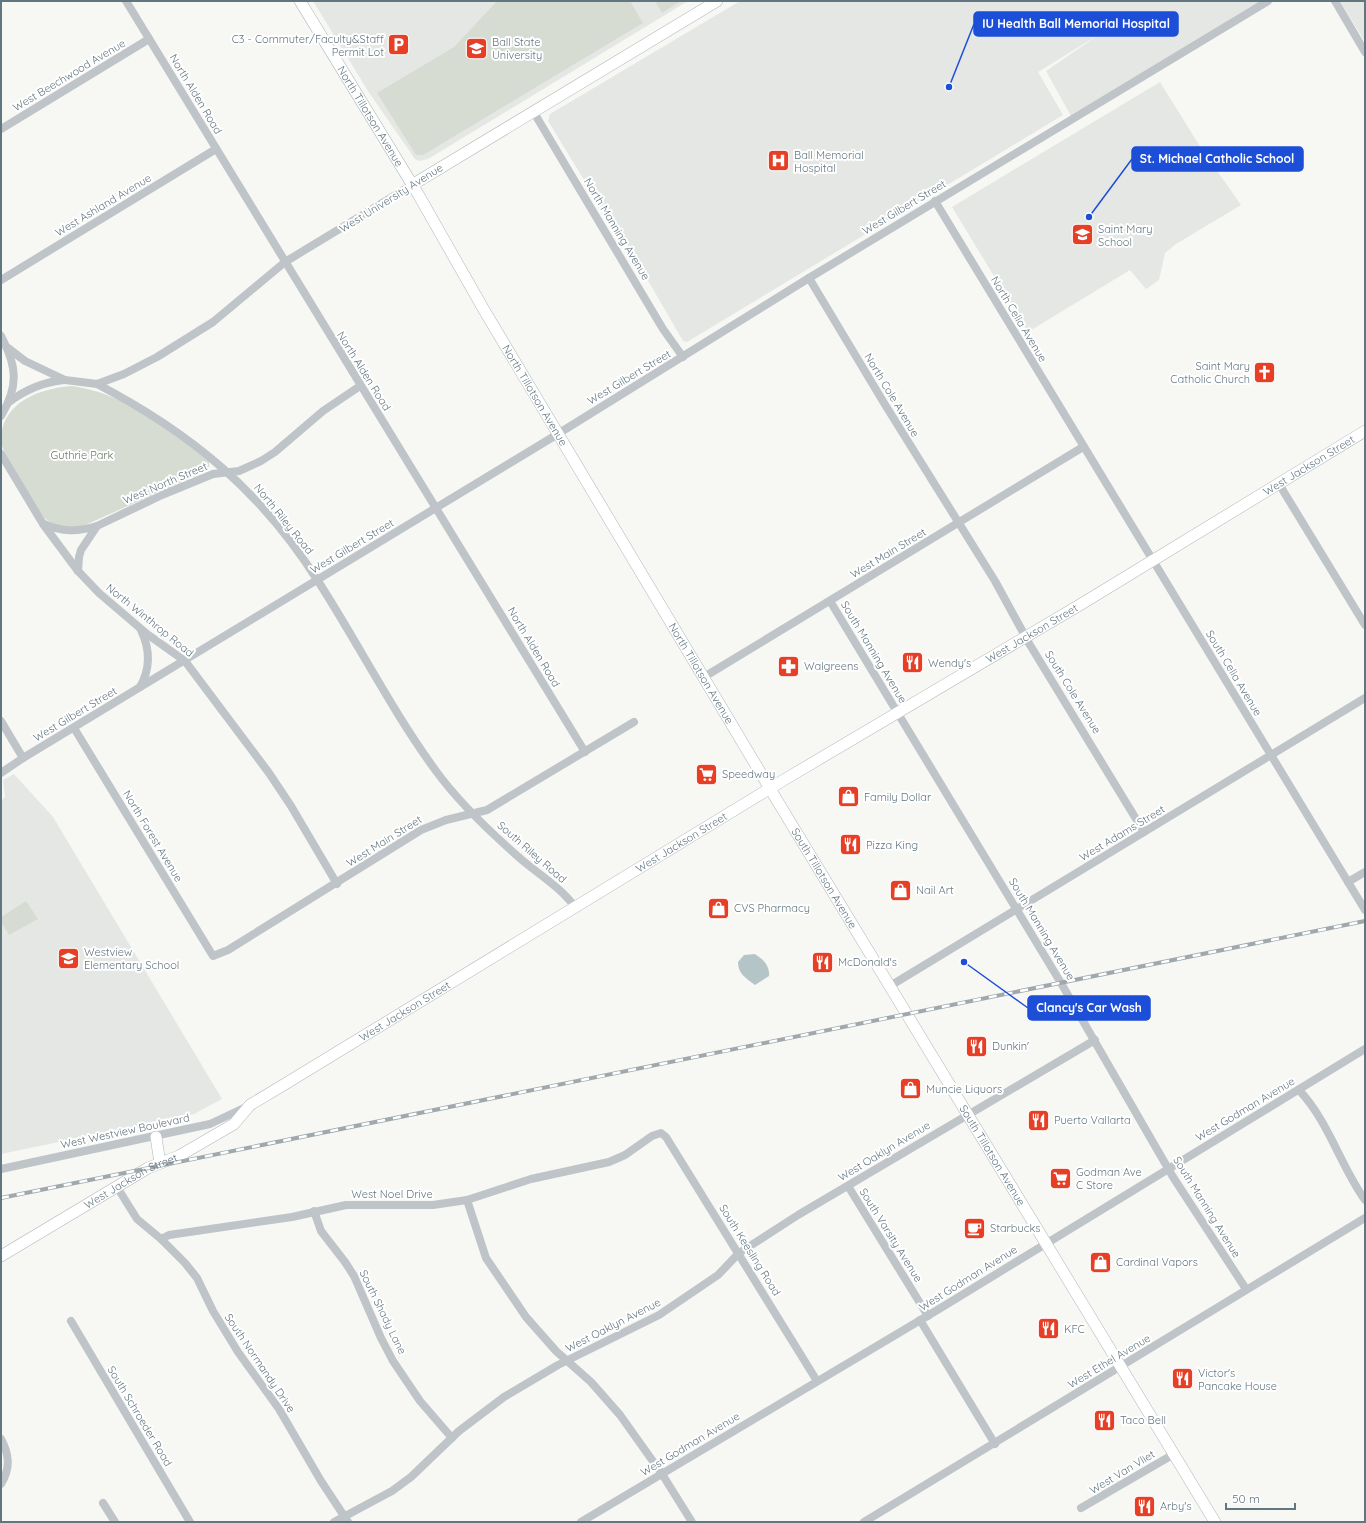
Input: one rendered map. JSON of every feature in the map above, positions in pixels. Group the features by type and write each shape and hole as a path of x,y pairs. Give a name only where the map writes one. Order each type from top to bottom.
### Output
{"main road":[{"name":"North Tillotson Avenue","path":"300,1 412,185 770,789"},
{"name":"West University Avenue","path":"412,185 717,1"},
{"name":"West Jackson Street","path":"1,1256 117,1187 160,1163 179,1156 234,1124 250,1106 575,907 1152,561 1365,431"},
{"name":"South Tillotson Avenue","path":"770,789 1215,1522"},
{"path":"156,1137 160,1163"}],"street":[{"name":"North Alden Road","path":"126,1 585,752"},
{"name":"West Gilbert Street","path":"1,773 23,758 185,661 683,357 935,201 1268,1"},
{"path":"1335,1 1365,52"},
{"name":"West Beechwood Avenue","path":"1,129 149,39"},
{"name":"North Manning Avenue","path":"533,111 594,210 663,329 683,357"},
{"name":"West Ashland Avenue","path":"1,280 216,149"},
{"name":"West University Avenue","path":"1,416 9,403 18,396 35,387 54,381 65,380 97,384 137,368 187,339 212,322 285,262 412,185"},
{"name":"North Celia Avenue","path":"935,201 1083,448"},
{"name":"North Cole Avenue","path":"809,278 884,403 959,523"},
{"path":"1,336 8,348"},
{"name":"West University Avenue","path":"8,348 25,361 65,380"},
{"name":"West University Avenue","path":"8,348 14,376 9,403"},
{"name":"North Riley Road","path":"97,384 172,427 228,472 269,515 318,580 410,732 436,771 473,814"},
{"name":"West North Street","path":"43,524 62,530 83,530 97,526 162,495 213,474 239,471 275,452 323,411 360,386"},
{"name":"West Main Street","path":"704,677 1083,448"},
{"name":"South Celia Avenue","path":"1083,448 1365,910"},
{"name":"North Winthrop Road","path":"1,454 43,524 78,570 99,593 141,629 185,661 269,773 291,806 337,884"},
{"path":"1279,484 1365,625"},
{"name":"South Cole Avenue","path":"959,523 994,581 1025,637 1144,832"},
{"path":"78,570 81,550 97,526"},
{"name":"South Manning Avenue","path":"830,601 1018,909 1168,1168 1246,1290"},
{"path":"139,688 147,670 148,657 146,640 141,629"},
{"name":"West Adams Street","path":"890,986 1365,698"},
{"path":"1,721 23,758"},
{"name":"West Main Street","path":"213,956 228,950 337,884 422,830 446,820 487,810 634,722"},
{"name":"North Forest Avenue","path":"74,728 213,956"},
{"name":"South Riley Road","path":"473,814 520,858 563,893 575,907"},
{"path":"1348,882 1365,872"},
{"name":"West Oaklyn Avenue","path":"334,1522 346,1519 411,1478 452,1438 504,1397 566,1361 659,1315 718,1275 739,1253 967,1114 1095,1040"},
{"name":"West Godman Avenue","path":"581,1522 924,1318 1365,1049"},
{"path":"1299,1090 1318,1114 1351,1178 1365,1200"},
{"name":"West Westview Boulevard","path":"1,1168 156,1137 210,1124 250,1106"},
{"name":"West Noel Drive","path":"161,1239 169,1235 292,1217 346,1205 433,1205 467,1200 531,1178 609,1162 625,1155 652,1136 661,1133"},
{"name":"South Keesling Road","path":"661,1133 666,1137 739,1253 817,1381"},
{"name":"South Varsity Avenue","path":"848,1186 994,1444"},
{"name":"South Normandy Drive","path":"117,1187 137,1220 161,1239 185,1262 197,1278 230,1341 279,1409 321,1481 346,1519"},
{"path":"467,1200 486,1258 526,1317 566,1361 591,1382 620,1415 662,1474 692,1522"},
{"name":"South Shady Lane","path":"314,1211 321,1231 354,1276 371,1317 393,1361 420,1401 452,1438"},
{"name":"West Ethel Avenue","path":"864,1522 1365,1218"},
{"name":"South Schroeder Road","path":"71,1320 190,1522"},
{"path":"1,1439 7,1453 8,1463 6,1474 1,1484"},
{"name":"West Van Vliet","path":"1081,1508 1174,1454"},
{"path":"103,1503 115,1522"}],"shaded area":[{"name":"Ball State University","path":"313,1 688,1 428,159 419,161 415,159 368,91"},
{"name":"Ball Memorial Hospital","path":"740,1 1262,1 1071,116 1046,71 1100,34 1038,72 1063,115 687,342 683,341 617,227 597,201 548,121 550,114"},
{"path":"1340,1 1365,1 1365,42"},
{"path":"1160,82 1201,148 1241,205 1176,244 1165,253 1159,280 1146,289 1130,270 1028,332 952,207"},
{"name":"Westview Elementary School","path":"14,774 53,817 222,1099 194,1114 1,1154 1,801 5,797 3,780"},
{"path":"755,954 765,963 769,976 755,985 741,973 738,962 744,955"}],"green space":[{"name":"Ball State University","path":"497,1 630,1 643,23 423,155 416,155 377,93 454,47"},
{"path":"655,1 681,1 662,13"},
{"name":"Guthrie Park","path":"72,386 110,396 145,414 209,461 209,468 204,472 83,526 65,526 51,523 39,513 7,457 1,442 2,428 7,417 15,407 24,400 48,390"},
{"path":"26,901 38,919 9,935 1,922 1,917"}],"railway":[{"path":"1,1198 1365,921"}],"place":[{"name":"C3 - Commuter/Faculty&Staff Permit Lot","path":"399,45"},
{"name":"Ball State University","path":"476,48"},
{"name":"IU Health Ball Memorial Hospital","path":"949,87"},
{"name":"Ball Memorial Hospital","path":"779,161"},
{"name":"St. Michael Catholic School","path":"1089,217"},
{"name":"Saint Mary School","path":"1083,235"},
{"name":"Saint Mary Catholic Church","path":"1265,372"},
{"name":"Wendy's","path":"912,663"},
{"name":"Walgreens","path":"789,666"},
{"name":"Speedway","path":"706,774"},
{"name":"Family Dollar","path":"849,797"},
{"name":"Pizza King","path":"850,845"},
{"name":"Nail Art","path":"901,890"},
{"name":"CVS Pharmacy","path":"719,908"},
{"name":"Westview Elementary School","path":"69,958"},
{"name":"McDonald's","path":"823,962"},
{"name":"Clancy's Car Wash","path":"964,962"},
{"name":"Dunkin'","path":"977,1046"},
{"name":"Muncie Liquors","path":"910,1089"},
{"name":"Puerto Vallarta","path":"1039,1120"},
{"name":"Godman Ave C Store","path":"1061,1178"},
{"name":"Starbucks","path":"975,1228"},
{"name":"Cardinal Vapors","path":"1101,1262"},
{"name":"KFC","path":"1049,1329"},
{"name":"Victor's Pancake House","path":"1182,1379"},
{"name":"Taco Bell","path":"1105,1420"},
{"name":"Arby's","path":"1144,1506"}]}
